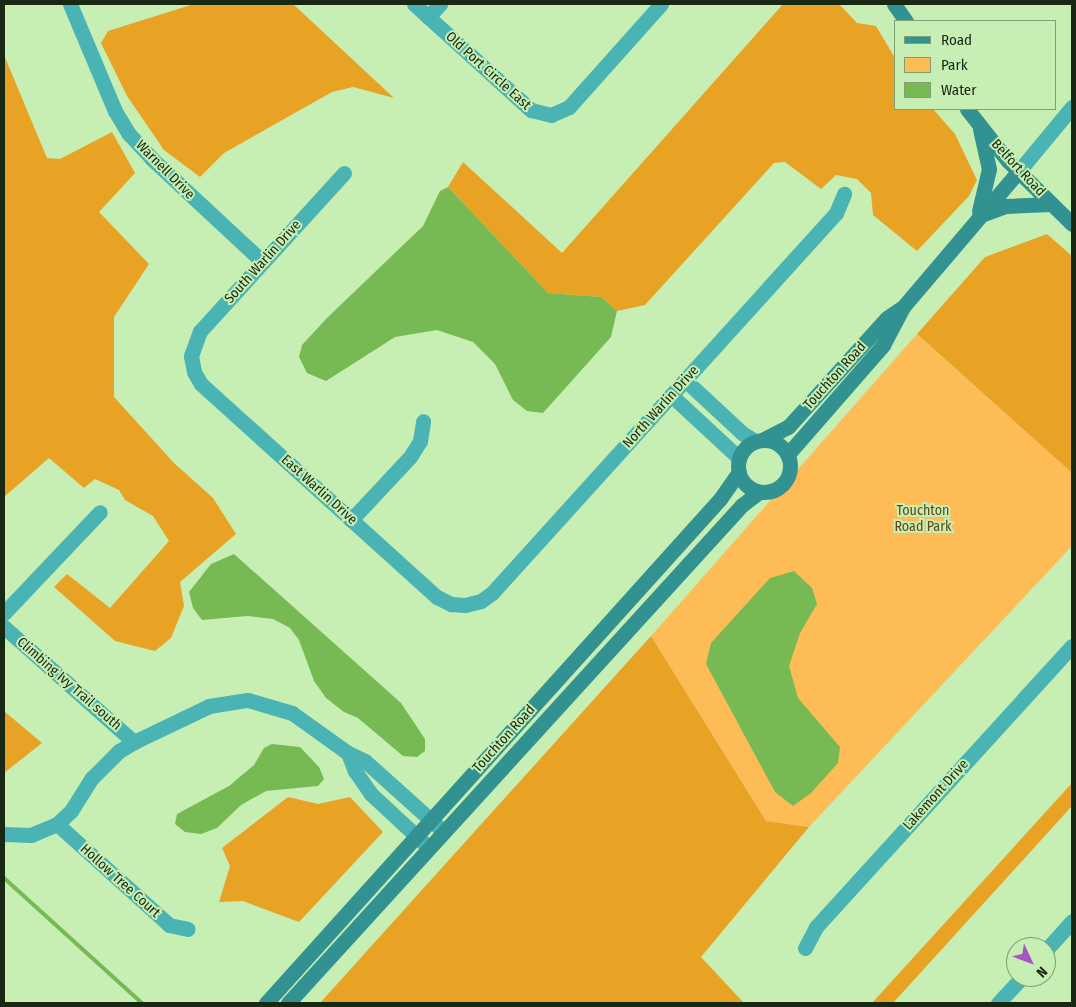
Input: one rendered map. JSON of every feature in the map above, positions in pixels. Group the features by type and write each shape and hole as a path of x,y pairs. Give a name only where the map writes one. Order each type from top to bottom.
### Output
{"street":[{"name":"Warnell Drive","path":"70,4 115,111 129,134 152,159 263,262"},
{"name":"Old Port Circle East","path":"414,4 531,110 551,116 569,107 661,4"},
{"path":"428,17 440,4"},
{"path":"894,4 905,20"},
{"path":"1018,172 1072,107"},
{"name":"Belfort Road","path":"968,110 1018,172 1072,224"},
{"path":"977,217 988,185 989,169 978,124"},
{"name":"Touchton Road","path":"288,1003 428,847 742,505 759,492 769,492 785,482 790,473 788,454 884,345 903,307 977,217 1018,172"},
{"name":"South Warlin Drive","path":"192,356 200,331 344,173"},
{"name":"North Warlin Drive","path":"465,605 481,601 492,593 836,213 844,194"},
{"path":"977,217 1006,206 1051,204"},
{"name":"Touchton Road","path":"266,1003 714,506 739,465 745,448 788,426 887,318 903,307"},
{"name":"East Warlin Drive","path":"192,356 194,372 201,384 437,597 451,604 465,605"},
{"path":"685,380 719,412 759,440 778,443 788,454"},
{"path":"671,395 706,428 739,465 750,488 759,492"},
{"path":"706,428 719,412"},
{"path":"351,520 410,457 420,441 423,421"},
{"path":"4,613 100,512"},
{"name":"Climbing Ivy Trail south","path":"4,627 134,742"},
{"name":"Lakemont Drive","path":"806,948 816,927 1072,646"},
{"path":"4,834 30,835 57,824 71,811 99,772 119,751 134,742 209,706 248,700 292,713 348,753 365,761 443,831"},
{"path":"348,753 355,771 371,794 428,847"},
{"path":"371,794 385,778"},
{"name":"Hollow Tree Court","path":"57,824 169,925 188,929"},
{"path":"1056,939 1072,921"},
{"path":"1002,1001 1014,987"}],"green space":[{"name":"Touchton Road Park","path":"917,334 1072,473 1072,546 809,827 766,821 651,636"}],"shaded area":[{"path":"194,4 293,4 394,98 353,87 332,92 224,153 200,177 164,150 127,96 101,43 108,31"},
{"path":"783,4 839,4 857,23 876,26 894,56 894,110 934,110 955,134 977,180 969,196 917,251 873,215 871,193 857,179 836,175 821,189 785,162 774,163 645,305 617,311 601,297 548,293 448,187 463,162 562,253"},
{"path":"4,55 47,158 60,159 112,132 135,173 99,212 149,264 114,317 114,397 174,463 213,498 236,534 180,582 184,606 171,638 155,651 115,641 54,587 67,574 110,608 169,541 153,516 125,500 119,490 95,479 84,488 49,458 4,497"},
{"path":"1047,234 1072,256 1072,473 917,334 985,257"},
{"path":"651,636 766,821 809,827 701,957 744,1003 320,1003"},
{"path":"4,711 42,743 4,773"},
{"path":"1072,783 1072,806 893,1003 872,1003"},
{"path":"288,797 318,804 350,797 383,832 299,922 243,901 219,902 230,866 222,848"}],"water":[{"path":"448,187 548,293 601,297 617,311 611,337 543,413 527,411 513,400 495,364 473,342 437,330 395,337 326,381 307,373 299,357 302,345 327,318 423,226 440,191"},
{"path":"234,554 401,703 425,739 425,751 417,757 403,756 358,718 344,712 326,698 314,681 299,640 290,628 273,619 247,616 202,620 193,608 189,592 211,564"},
{"path":"794,571 812,588 817,604 800,633 789,666 798,698 840,747 838,763 811,793 793,806 775,792 706,664 711,643 770,578"},
{"path":"272,744 300,747 319,767 324,779 318,786 266,791 241,805 217,828 201,834 185,832 175,824 177,814 229,786 254,765 264,748"}],"waterway":[{"path":"4,878 142,1003"}]}
